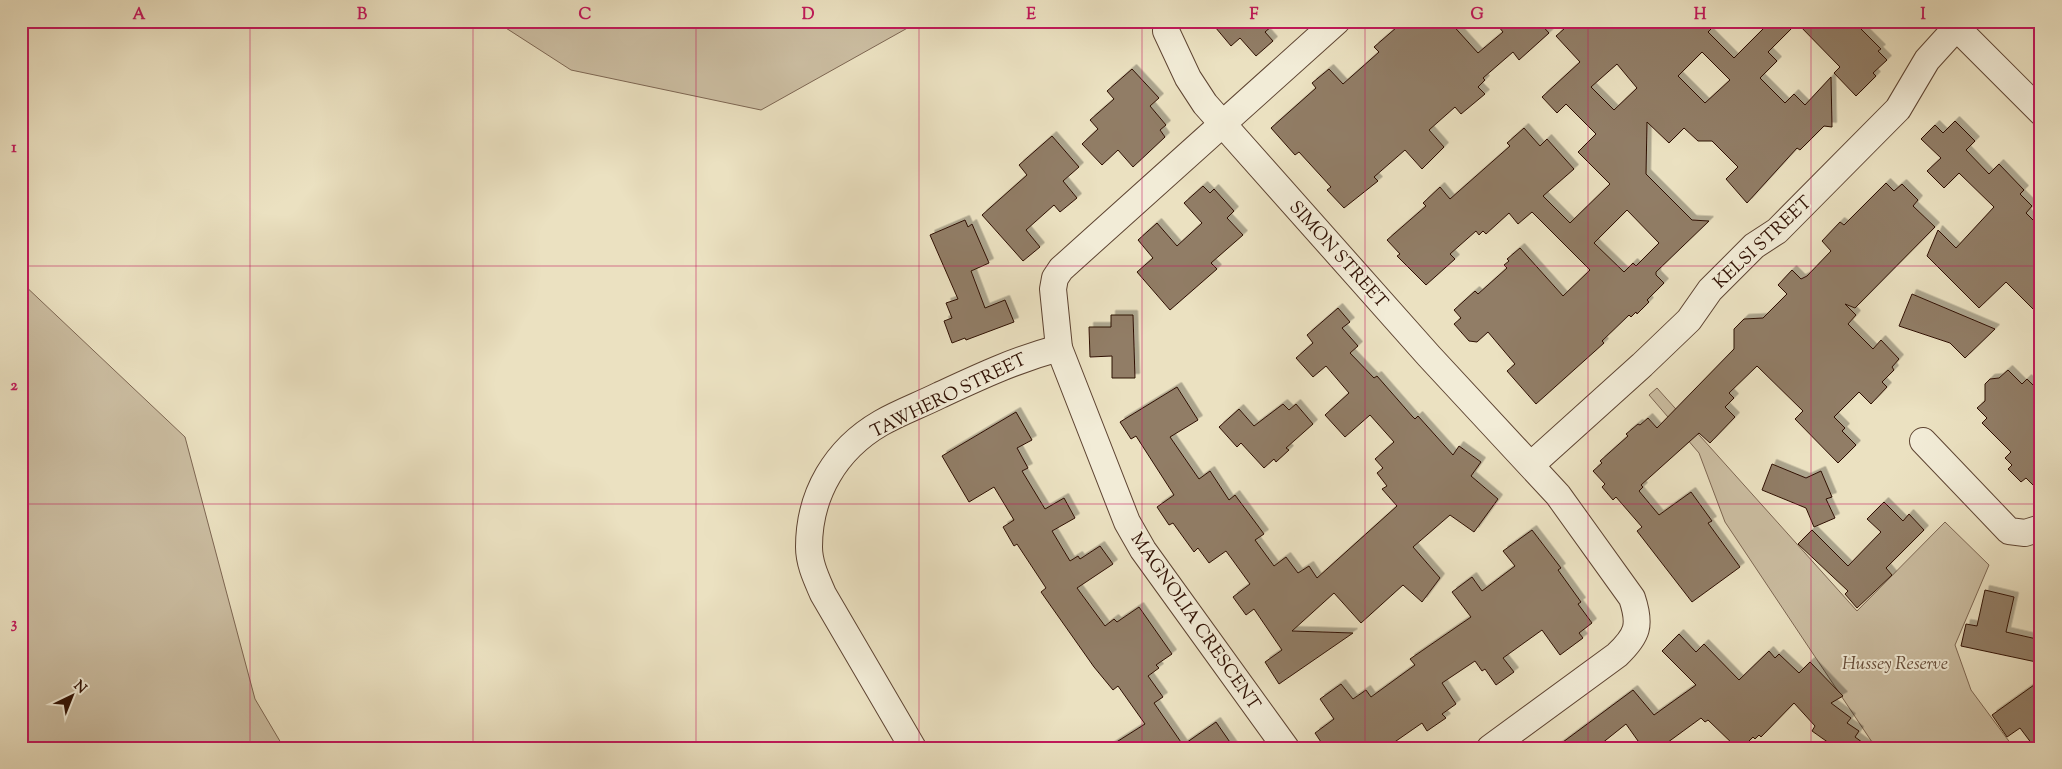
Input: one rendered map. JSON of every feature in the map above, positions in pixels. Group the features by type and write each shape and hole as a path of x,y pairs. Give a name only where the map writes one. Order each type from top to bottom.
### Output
{"street":[{"name":"MAGNOLIA CRESCENT","path":"1286,748 1134,536 1059,348 1053,289 1055,278 1061,269 1337,21"},
{"path":"1953,25 2041,112"},
{"name":"KELSI STREET","path":"1531,464 1642,365 1689,320 1710,290 1754,246 1777,231 1898,109 1927,60 1953,25"},
{"name":"SIMON STREET","path":"1166,31 1196,92 1222,123 1429,356 1531,464"},
{"name":"TAWHERO STREET","path":"913,748 823,594 814,572 809,548 812,515 822,484 836,461 855,442 881,423 1005,364 1059,348"},
{"path":"1923,441 2009,531 2025,533 2041,528"},
{"path":"1490,748 1617,655 1631,642 1637,627 1638,615 1632,598 1622,582 1558,495 1531,464"}],"green space":[{"path":"495,21 920,21 761,110 571,70"},
{"path":"21,282 185,437 255,699 284,748 21,748"},
{"name":"Hussey Reserve","path":"1657,388 1857,611 1945,522 1989,565 1955,645 1971,690 2014,748 1876,748 1725,522 1699,453 1649,395"}],"building":[{"path":"1210,21 1278,21 1265,32 1273,41 1256,56 1240,38 1231,46"},
{"path":"1404,21 1449,21 1478,53 1503,32 1494,21 1538,21 1549,33 1519,60 1513,52 1483,78 1485,80 1478,87 1485,94 1461,114 1455,107 1429,130 1444,147 1422,169 1405,150 1374,177 1378,181 1344,208 1327,190 1331,187 1299,152 1295,155 1271,128 1316,88 1312,83 1329,69 1343,84 1379,52 1374,47"},
{"path":"1573,21 1719,21 1708,32 1734,58 1771,21 1853,21 1881,49 1878,51 1887,60 1873,73 1876,76 1856,96 1834,73 1840,67 1797,23 1768,52 1777,61 1760,78 1785,103 1794,94 1805,105 1831,77 1832,127 1824,126 1800,150 1797,148 1747,203 1726,179 1738,167 1712,141 1698,141 1684,128 1669,143 1647,122 1646,174 1692,220 1709,221 1656,272 1656,275 1664,283 1647,300 1649,302 1637,314 1636,312 1631,317 1629,315 1602,341 1604,343 1536,404 1507,371 1515,364 1488,332 1477,342 1469,341 1454,324 1461,318 1454,310 1475,291 1478,294 1507,268 1504,265 1509,261 1507,259 1520,248 1563,296 1590,270 1532,212 1518,224 1509,213 1486,234 1483,231 1479,235 1476,231 1450,254 1455,259 1426,285 1397,256 1400,254 1387,240 1426,206 1423,203 1440,187 1450,199 1510,146 1507,143 1524,128 1540,146 1547,139 1574,169 1543,196 1570,223 1610,184 1578,152 1596,134 1566,104 1557,113 1542,97 1580,62 1556,36","holes":["1702,52 1730,80 1705,103 1678,76","1617,64 1637,88 1614,110 1591,87","1627,210 1659,243 1636,266 1633,263 1624,272 1594,243"]},
{"path":"1132,69 1159,98 1150,106 1166,125 1160,130 1165,137 1133,167 1118,150 1102,165 1082,144 1098,129 1090,120 1114,99 1107,91"},
{"path":"1955,121 1975,141 1966,150 1989,174 1999,164 2024,190 2020,194 2032,206 2026,213 2041,228 2041,317 2006,282 1979,308 1927,256 1938,230 1956,248 1994,207 1959,173 1944,188 1927,171 1941,158 1921,139 1935,125 1943,133"},
{"path":"1052,136 1079,167 1063,181 1077,198 1060,212 1054,205 1026,230 1040,247 1023,261 982,215 1027,175 1019,165"},
{"path":"1886,183 1894,191 1902,184 1918,200 1913,206 1935,227 1855,308 1845,304 1856,315 1848,324 1873,349 1881,340 1899,359 1892,367 1894,370 1882,382 1887,387 1871,404 1859,392 1834,417 1845,428 1842,431 1856,445 1838,463 1795,419 1803,411 1757,366 1729,393 1734,398 1725,407 1735,417 1710,443 1699,433 1641,485 1643,487 1639,491 1659,515 1691,492 1712,521 1708,523 1740,567 1692,602 1637,531 1642,527 1616,497 1613,500 1602,487 1605,484 1593,471 1602,463 1600,461 1628,436 1626,434 1638,424 1640,425 1648,418 1657,428 1734,349 1734,329 1744,319 1763,318 1787,294 1778,285 1792,270 1801,279 1807,276 1831,251 1822,241 1840,222 1844,225"},
{"path":"1203,186 1210,193 1214,189 1234,211 1227,218 1243,235 1211,263 1217,269 1170,310 1137,272 1153,258 1138,240 1157,223 1177,246 1202,223 1184,203"},
{"path":"965,220 968,227 972,224 989,263 971,271 985,308 1005,300 1014,322 966,340 965,338 952,343 944,321 952,318 946,303 958,299 930,235"},
{"path":"1912,294 1995,329 1965,358 1950,343 1899,326"},
{"path":"1338,308 1350,322 1342,328 1358,346 1350,353 1374,378 1377,376 1415,419 1418,416 1453,455 1459,446 1481,462 1471,476 1498,499 1474,532 1450,515 1413,547 1440,578 1422,602 1403,585 1361,623 1334,593 1292,631 1353,633 1279,684 1265,662 1282,650 1254,609 1246,615 1233,597 1250,584 1226,551 1209,563 1198,548 1194,552 1173,523 1169,525 1157,507 1174,495 1136,436 1131,439 1120,422 1177,387 1198,420 1170,437 1199,479 1210,471 1229,500 1235,495 1264,534 1255,540 1274,566 1286,557 1298,573 1309,566 1317,578 1397,506 1382,489 1387,486 1377,473 1383,468 1375,459 1394,442 1370,415 1345,437 1325,415 1349,393 1326,366 1313,377 1296,358 1313,343 1307,335"},
{"path":"1111,315 1133,315 1135,378 1112,378 1112,356 1090,357 1089,327 1111,327"},
{"path":"2008,370 2022,384 2027,379 2041,393 2041,493 2026,478 2021,482 2008,469 2012,465 2005,458 2011,452 1982,423 1987,418 1977,408 1985,401 1985,384 1990,379 1999,378"},
{"path":"1283,404 1289,410 1296,404 1313,424 1286,448 1289,450 1276,462 1274,459 1264,468 1241,443 1237,447 1219,427 1239,409 1254,426"},
{"path":"1016,412 1032,440 1017,448 1028,468 1022,471 1045,509 1064,498 1075,518 1052,531 1070,561 1078,556 1080,559 1100,546 1113,564 1077,588 1105,626 1114,619 1117,622 1139,607 1172,654 1156,665 1159,668 1148,676 1163,697 1154,703 1183,745 1216,722 1234,748 1107,748 1145,724 1118,686 1113,690 1094,667 1041,592 1046,588 1017,544 1014,546 1003,527 1014,520 994,487 969,502 942,456"},
{"path":"1772,464 1806,478 1821,471 1832,497 1826,499 1835,518 1814,527 1806,508 1762,490"},
{"path":"1884,502 1903,521 1909,514 1924,530 1886,568 1892,575 1857,608 1845,594 1848,591 1798,544 1812,530 1848,566 1881,532 1867,519"},
{"path":"1532,530 1561,568 1558,570 1581,602 1578,604 1592,623 1579,633 1583,638 1560,655 1542,630 1503,658 1514,672 1496,685 1485,669 1482,671 1475,661 1442,683 1456,704 1442,714 1446,718 1427,731 1422,723 1386,748 1325,748 1315,733 1334,719 1320,699 1341,684 1353,699 1366,690 1371,697 1415,665 1410,659 1471,617 1452,592 1472,577 1482,591 1515,566 1503,551"},
{"path":"1985,590 2014,597 2006,632 2041,640 2041,663 1961,646 1966,624 1977,626"},
{"path":"1679,634 1696,652 1704,644 1739,680 1769,651 1775,658 1779,654 1799,673 1810,662 1843,696 1831,703 1851,718 1847,723 1859,731 1855,737 1870,748 1836,748 1812,731 1815,726 1794,703 1761,737 1759,735 1755,739 1753,737 1742,748 1737,748 1708,720 1705,722 1701,718 1660,748 1643,748 1626,724 1596,748 1555,748 1633,690 1654,715 1696,685 1662,651"},
{"path":"2041,680 2041,748 2035,748 2020,728 2007,737 1992,715"}]}
